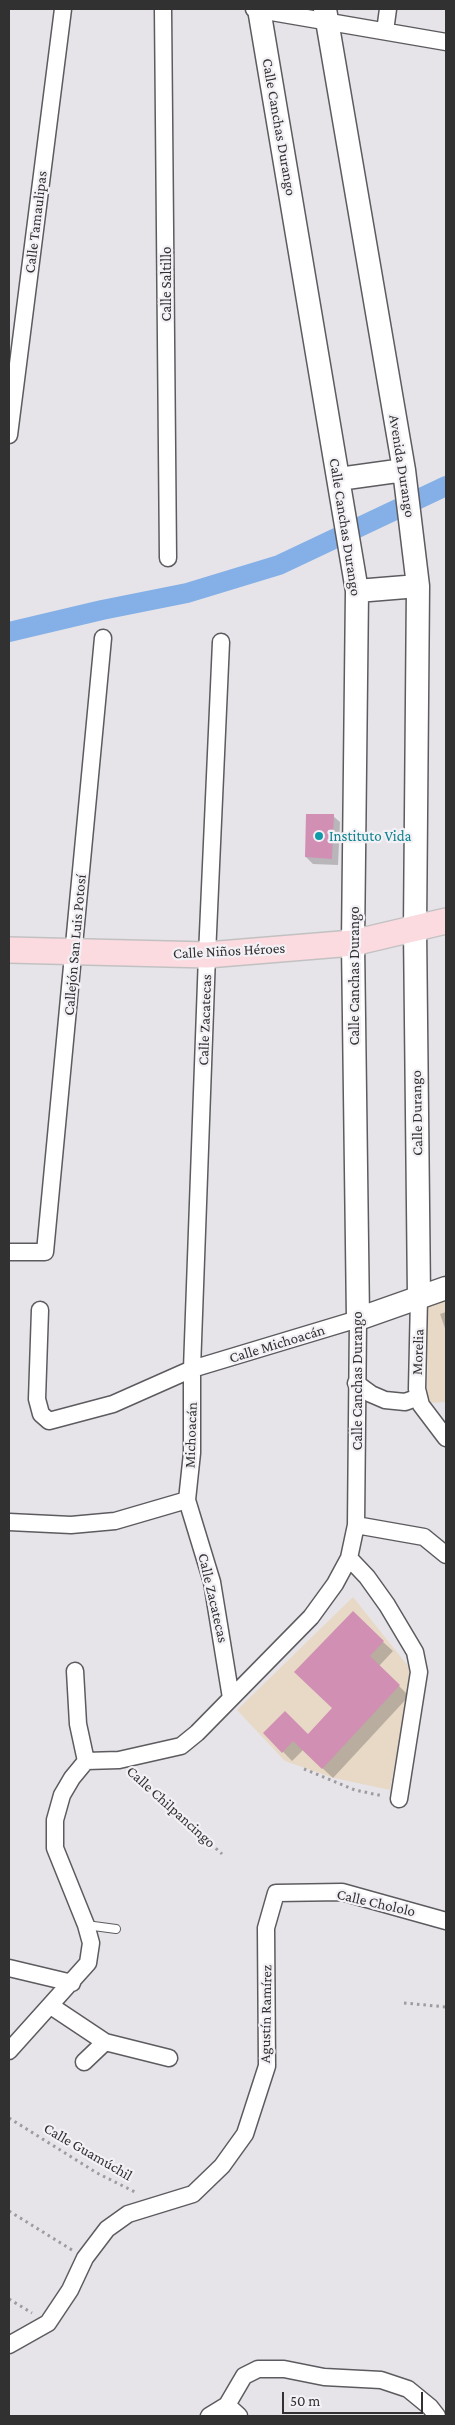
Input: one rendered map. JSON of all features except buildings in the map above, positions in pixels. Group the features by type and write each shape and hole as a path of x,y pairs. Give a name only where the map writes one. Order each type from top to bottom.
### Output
{"main road":[{"name":"Calle Canchas Durango","path":"257,9 356,582 353,943 358,1319"},
{"name":"Avenida Durango","path":"326,15 404,470 416,562 418,586 415,928"},
{"path":"339,479 404,470"},
{"path":"356,582 418,586"},
{"name":"Calle Niños Héroes","path":"9,950 75,953 207,954 353,943 446,921"},
{"name":"Calle Durango","path":"415,928 419,1298"},
{"name":"Calle Michoacán","path":"358,1319 446,1288"}],"street":[{"name":"Calle Tamaulipas","path":"9,435 63,9"},
{"name":"Calle Saltillo","path":"163,9 168,558"},
{"path":"257,9 326,15 384,31 446,42"},
{"path":"384,31 388,9"},
{"name":"Callejón San Luis Potosí","path":"9,1252 45,1252 75,953 103,638"},
{"name":"Calle Zacatecas","path":"192,1369 207,954 221,642"},
{"name":"Morelia","path":"419,1298 417,1389 420,1401"},
{"name":"Calle Michoacán","path":"40,1310 37,1399 41,1414 48,1421 113,1404 192,1369 358,1319"},
{"name":"Calle Canchas Durango","path":"86,1761 119,1760 181,1746 311,1617 335,1584 349,1558 356,1525 358,1319"},
{"name":"Michoacán","path":"187,1500 192,1453 192,1369"},
{"path":"356,1383 371,1394 385,1400 420,1401 446,1438"},
{"path":"9,1522 71,1525 116,1521 187,1500"},
{"name":"Calle Zacatecas","path":"187,1500 212,1582 231,1698"},
{"path":"356,1525 424,1537 446,1555"},
{"path":"349,1558 367,1577 387,1605 415,1652 419,1672 399,1799"},
{"path":"9,2051 72,1984 88,1963 91,1944 86,1925 56,1848 55,1820 62,1795 72,1778 86,1761 78,1724 75,1671"},
{"name":"Calle Chololo","path":"276,1892 342,1892 446,1921"},
{"name":"Agustín Ramírez","path":"9,2345 48,2323 70,2290 85,2258 107,2229 128,2214 193,2194 222,2166 245,2134 267,2066 266,1928 276,1892"},
{"path":"9,1968 72,1984"},
{"path":"51,2006 105,2042 169,2058"},
{"path":"84,2062 105,2042"},
{"path":"209,2416 233,2411 244,2376 258,2369 284,2369 324,2378 381,2380 408,2389 430,2407 437,2416"}],"lane":[{"path":"86,1925 116,1929"}],"path":[{"name":"Calle Chilpancingo","path":"119,1760 222,1854"},
{"path":"304,1769 355,1790 399,1799"},
{"path":"404,2003 446,2007"},
{"name":"Calle Guamúchil","path":"9,2118 97,2173 158,2204"},
{"path":"9,2212 85,2258"},
{"path":"9,2299 48,2323"}],"shaded area":[{"path":"446,1297 446,1402 427,1403 428,1303"},
{"path":"353,1597 412,1671 390,1790 334,1778 285,1761 237,1710"}],"waterway":[{"path":"9,632 102,610 187,593 279,565 446,486"}],"place":[{"name":"Instituto Vida","path":"319,836"}]}
